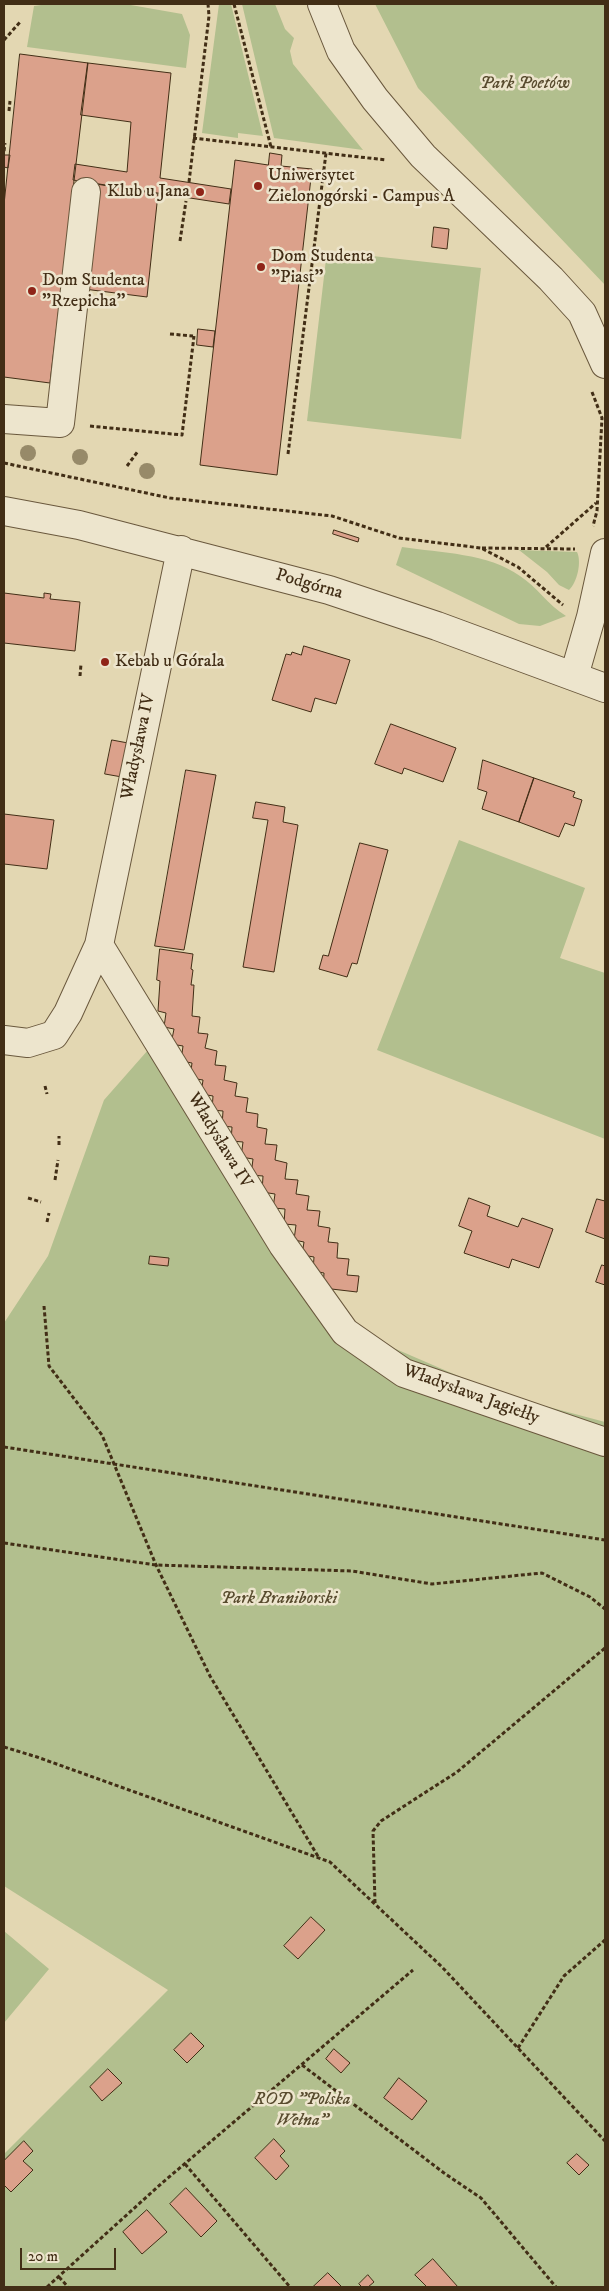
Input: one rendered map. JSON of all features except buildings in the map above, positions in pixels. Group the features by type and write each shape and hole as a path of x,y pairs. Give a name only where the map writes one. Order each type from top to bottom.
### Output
{"street":[{"path":"322,4 340,51 375,99 422,156 551,279 582,313 605,364"},
{"path":"4,418 60,423 86,192"},
{"name":"Podgórna","path":"4,511 79,524 329,590 438,626 605,688"},
{"name":"Władysława IV","path":"4,1040 28,1043 54,1035 68,1013 99,945 181,550"},
{"path":"574,676 591,618 605,553"},
{"name":"Władysława IV","path":"99,945 283,1245 345,1332"},
{"name":"Władysława Jagiełły","path":"345,1332 404,1373 605,1442"}],"path":[{"path":"189,182 209,16 208,4"},
{"path":"234,4 271,147"},
{"path":"4,40 22,21"},
{"path":"9,111 10,101"},
{"path":"193,138 396,162"},
{"path":"4,150 5,142"},
{"path":"288,454 326,153"},
{"path":"180,240 186,201"},
{"path":"60,423 182,435 193,336 170,334"},
{"path":"592,391 602,418 597,503 592,530"},
{"path":"127,466 138,451"},
{"path":"4,463 170,498 332,516 399,538 481,548 578,549"},
{"path":"545,548 597,503"},
{"path":"481,548 518,567 570,611 591,618"},
{"path":"80,676 81,664"},
{"path":"45,1086 47,1094"},
{"path":"59,1136 59,1145"},
{"path":"55,1180 58,1160"},
{"path":"28,1198 41,1202"},
{"path":"47,1222 49,1212"},
{"path":"44,1306 50,1366 102,1435 156,1565 210,1676 319,1858"},
{"path":"4,1447 605,1540"},
{"path":"4,1543 156,1565 352,1571 432,1584 542,1573 590,1597 605,1609"},
{"path":"376,1904 373,1831 381,1821 457,1772 605,1648"},
{"path":"4,1747 37,1757 330,1862 442,1967 605,2141"},
{"path":"518,2048 564,1976 605,1940"},
{"path":"47,2287 185,2164 413,1970"},
{"path":"302,2065 444,2173 481,2198 556,2287"},
{"path":"185,2164 290,2287"},
{"path":"59,2277 68,2287"}],"green space":[{"path":"48,4 125,4 182,14 190,35 186,68 27,47 34,6"},
{"path":"219,4 231,4 263,136 238,133 238,138 202,133"},
{"path":"242,4 275,4 285,29 294,38 290,51 293,64 363,150 274,138"},
{"name":"Park Poetów","path":"375,4 605,4 605,285 418,88"},
{"path":"327,251 481,268 461,439 307,421"},
{"path":"402,547 479,558 507,568 526,580 566,616 540,626 519,624 396,565"},
{"path":"519,550 577,552 579,567 572,587 569,590 559,585 547,572"},
{"path":"459,840 585,888 560,958 605,973 605,1139 377,1050"},
{"name":"Park Braniborski","path":"148,1050 319,1311 368,1337 500,1394 605,1422 605,2287 4,2287 4,2154 168,1990 4,1886 4,1323 48,1256 104,1100"},
{"path":"4,1931 49,1969 4,2023"}],"place":[{"name":"Uniwersytet Zielonogórski - Campus A","path":"258,186"},
{"name":"Klub u Jana","path":"200,192"},
{"name":"Dom Studenta \"Piast\"","path":"261,267"},
{"name":"Dom Studenta \"Rzepicha\"","path":"32,291"},
{"name":"Kebab u Górala","path":"105,662"}],"park label":[{"name":"ROD \"Polska Wełna\"","path":"302,2110"}]}
